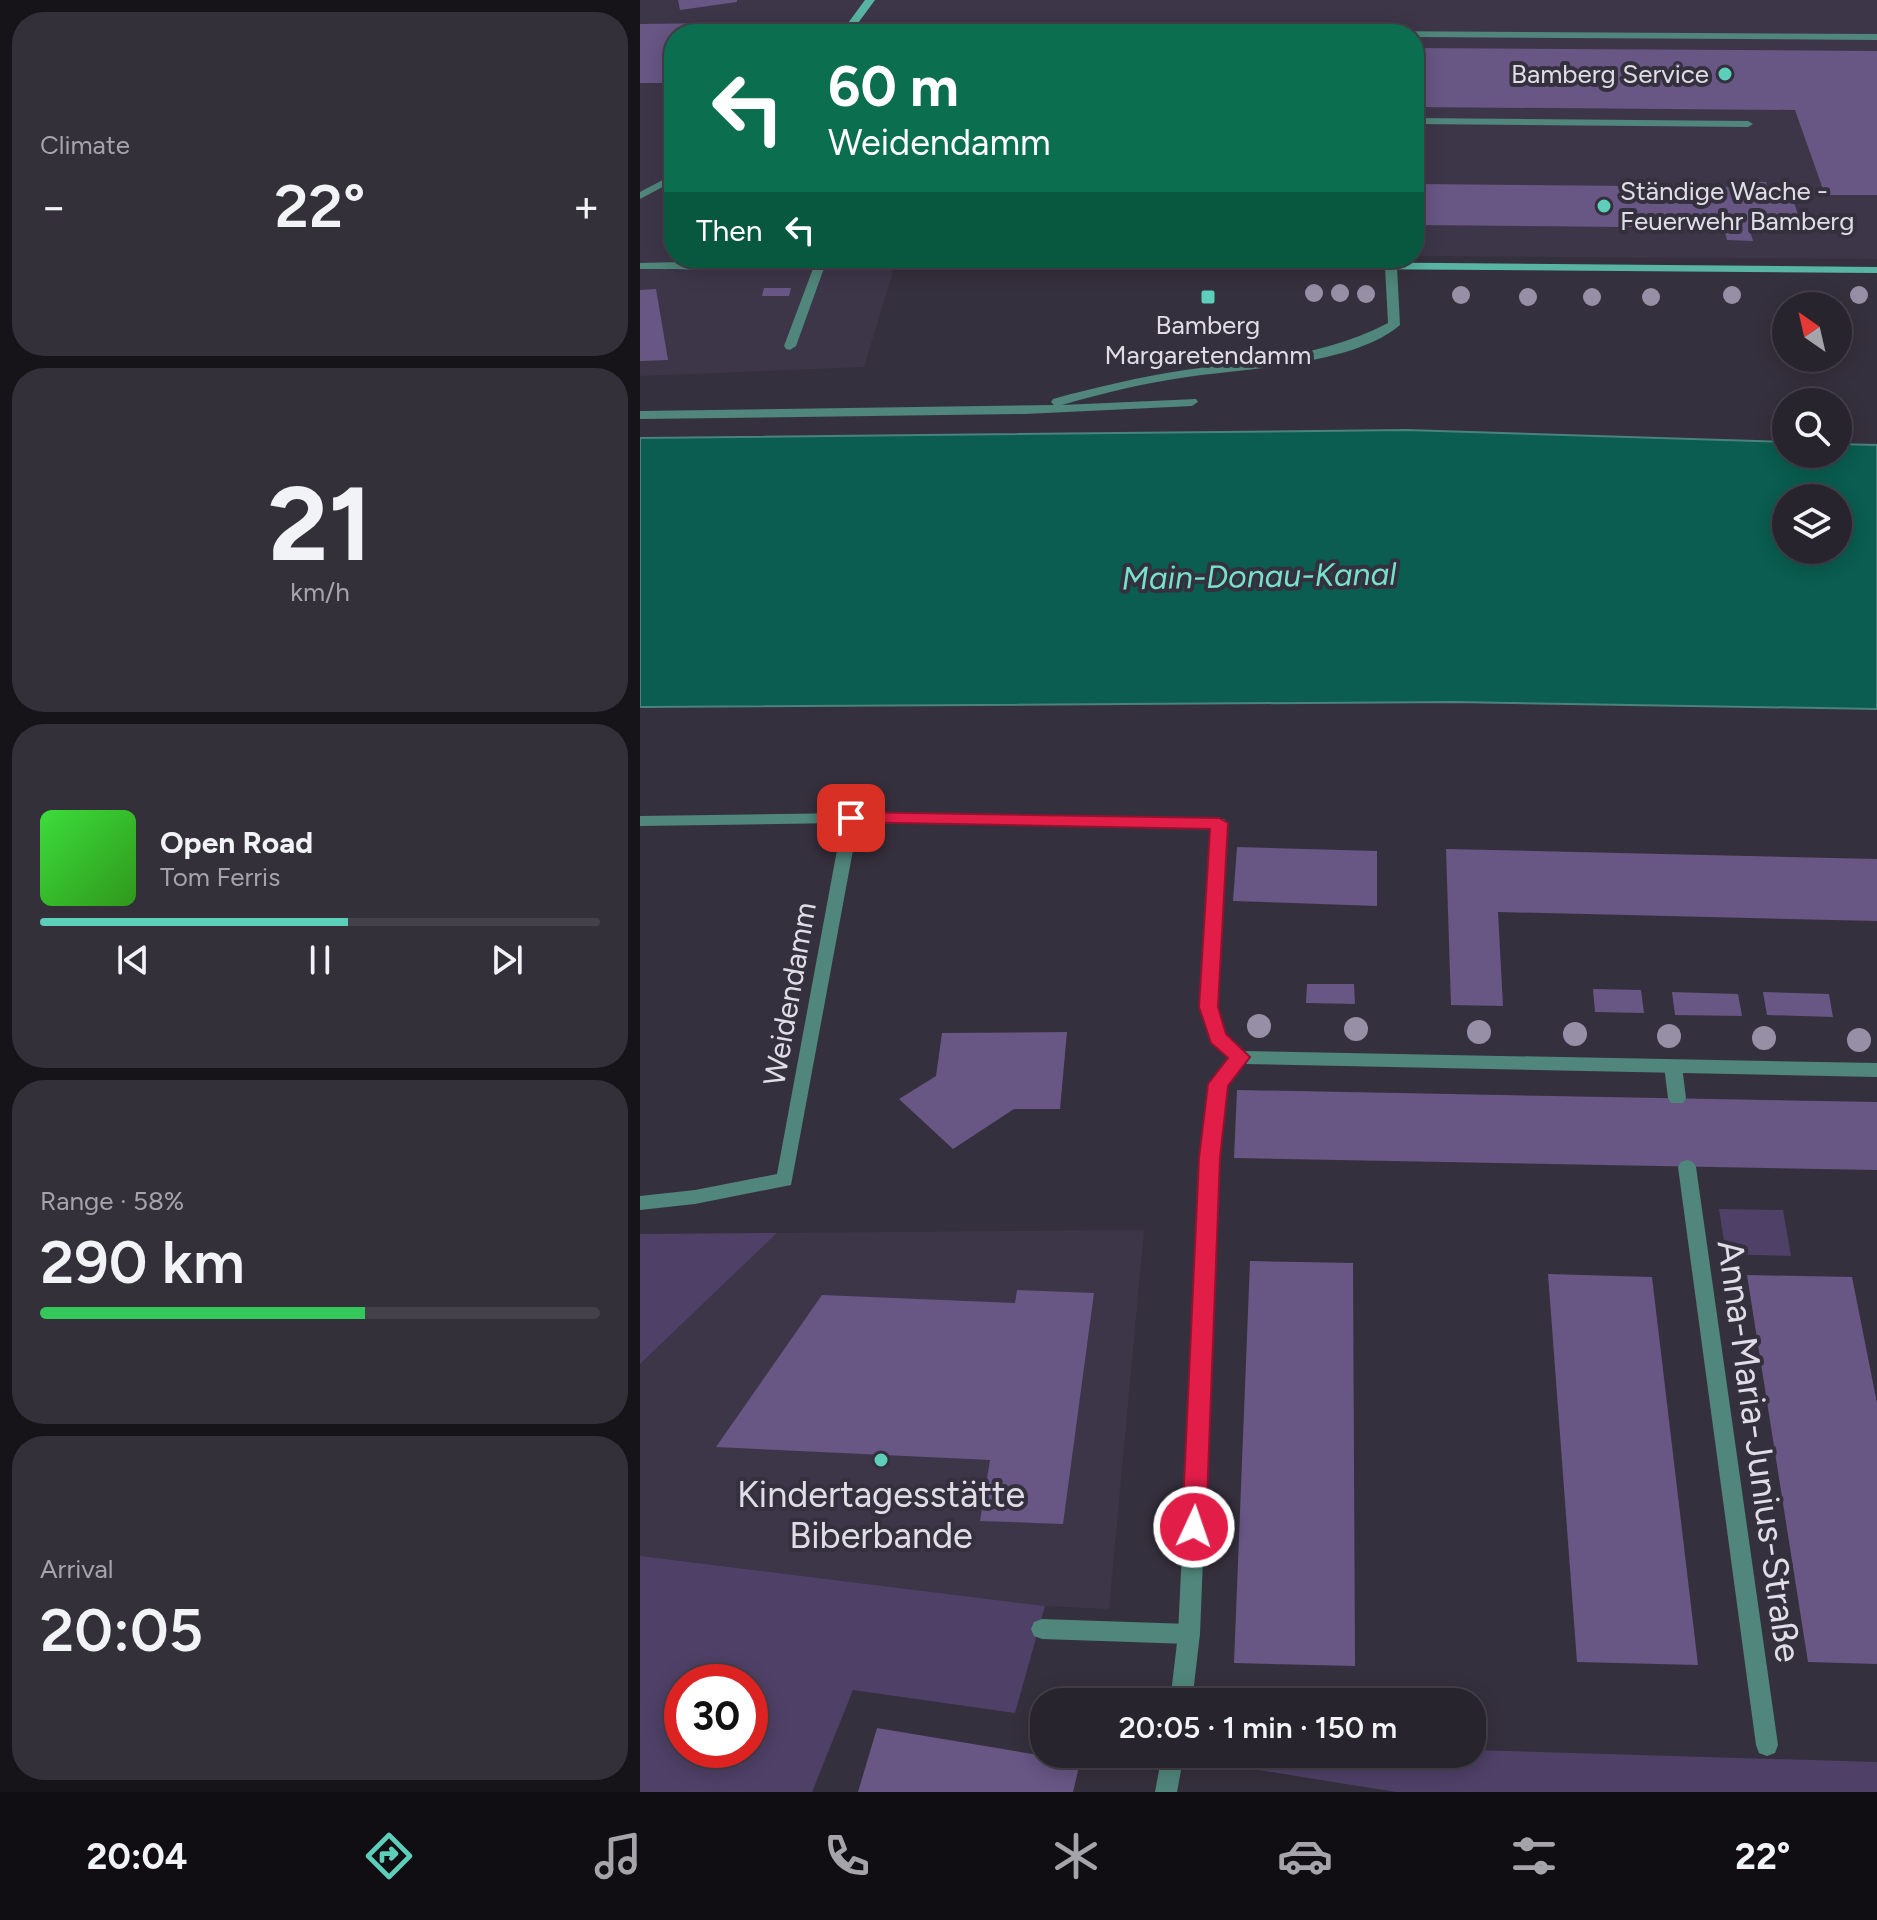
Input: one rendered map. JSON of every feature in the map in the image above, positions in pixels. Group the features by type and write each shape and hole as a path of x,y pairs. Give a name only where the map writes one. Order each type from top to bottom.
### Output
{"street":[{"path":"852,24 870,0"},
{"path":"1424,34 1877,37"},
{"path":"1424,121 1748,124"},
{"path":"640,196 664,183"},
{"path":"640,266 664,265"},
{"path":"1424,267 1877,270"},
{"path":"790,346 818,268"},
{"path":"1025,410 1138,381 1301,357 1381,334 1394,325 1391,268"},
{"path":"640,415 1025,410 1192,402"},
{"path":"640,821 851,818 1219,823 1209,1007 1218,1038 1240,1057 1877,1070"},
{"name":"Weidendamm","path":"640,1203 695,1197 785,1180 851,818"},
{"path":"1183,1688 1189,1634 1210,1158 1218,1084 1240,1057"},
{"path":"1673,1066 1677,1098"},
{"name":"Anna-Maria-Junius-Straße","path":"1687,1167 1767,1745"},
{"path":"1042,1629 1189,1634"},
{"path":"1166,1792 1170,1768"}],"shaded area":[{"path":"640,0 1877,0 1877,259 1424,256 1424,24 664,24 664,268 894,268 864,367 640,376"},
{"path":"1719,1209 1783,1210 1791,1256 1726,1254"},
{"name":"Kindertagesstätte Biberbande","path":"1144,1230 1109,1609 1045,1606 640,1556 640,1364 777,1233"},
{"path":"777,1233 640,1364 640,1234"},
{"path":"640,1556 1045,1606 1015,1713 853,1690 812,1792 640,1792"},
{"path":"1486,1750 1877,1762 1877,1792 1396,1792 1246,1768 1486,1768"}],"water":[{"name":"Main-Donau-Kanal","path":"1406,430 1772,442 1772,468 1852,468 1852,444 1877,445 1877,709 1454,702 640,707 640,438"}],"building":[{"path":"678,0 737,0 737,2 680,10"},
{"path":"716,23 664,24 664,83 640,83 640,24"},
{"path":"1424,48 1877,51 1877,195 1825,195 1795,110 1424,107"},
{"name":"Ständige Wache - Feuerwehr Bamberg","path":"1739,181 1766,182 1768,187 1789,187 1802,227 1749,227 1753,241 1727,240 1724,228 1424,225 1424,184 1741,187"},
{"path":"764,288 791,288 789,296 762,296"},
{"path":"656,289 668,360 640,361 640,290"},
{"path":"1237,847 1377,851 1377,906 1233,901"},
{"path":"1446,849 1877,859 1877,921 1498,912 1503,1006 1451,1005"},
{"path":"1307,984 1354,984 1355,1004 1306,1003"},
{"path":"1593,989 1641,990 1644,1013 1595,1012"},
{"path":"1672,992 1738,994 1742,1016 1675,1015"},
{"path":"1763,992 1829,994 1833,1017 1767,1015"},
{"path":"1067,1032 1060,1109 1014,1109 953,1149 899,1099 936,1076 942,1033"},
{"path":"1237,1090 1877,1102 1877,1170 1234,1158"},
{"path":"1250,1261 1353,1263 1355,1666 1234,1663"},
{"path":"1548,1274 1652,1277 1698,1665 1577,1662"},
{"path":"1747,1275 1852,1277 1877,1403 1877,1664 1808,1662"},
{"path":"1017,1290 1094,1293 1063,1524 980,1521 990,1460 716,1447 822,1295 1015,1303"},
{"path":"877,1728 1030,1754 1030,1768 1079,1768 1073,1792 858,1792"}],"place":[{"name":"Bamberg Service","path":"1725,74"},
{"name":"Ständige Wache - Feuerwehr Bamberg","path":"1604,206"},
{"name":"Bamberg Margaretendamm","path":"1208,297"},
{"name":"Kindertagesstätte Biberbande","path":"881,1460"}],"route":[{"path":"851,818 1219,823 1209,1007 1218,1038 1240,1057 1218,1084 1210,1158 1194,1527"}]}
